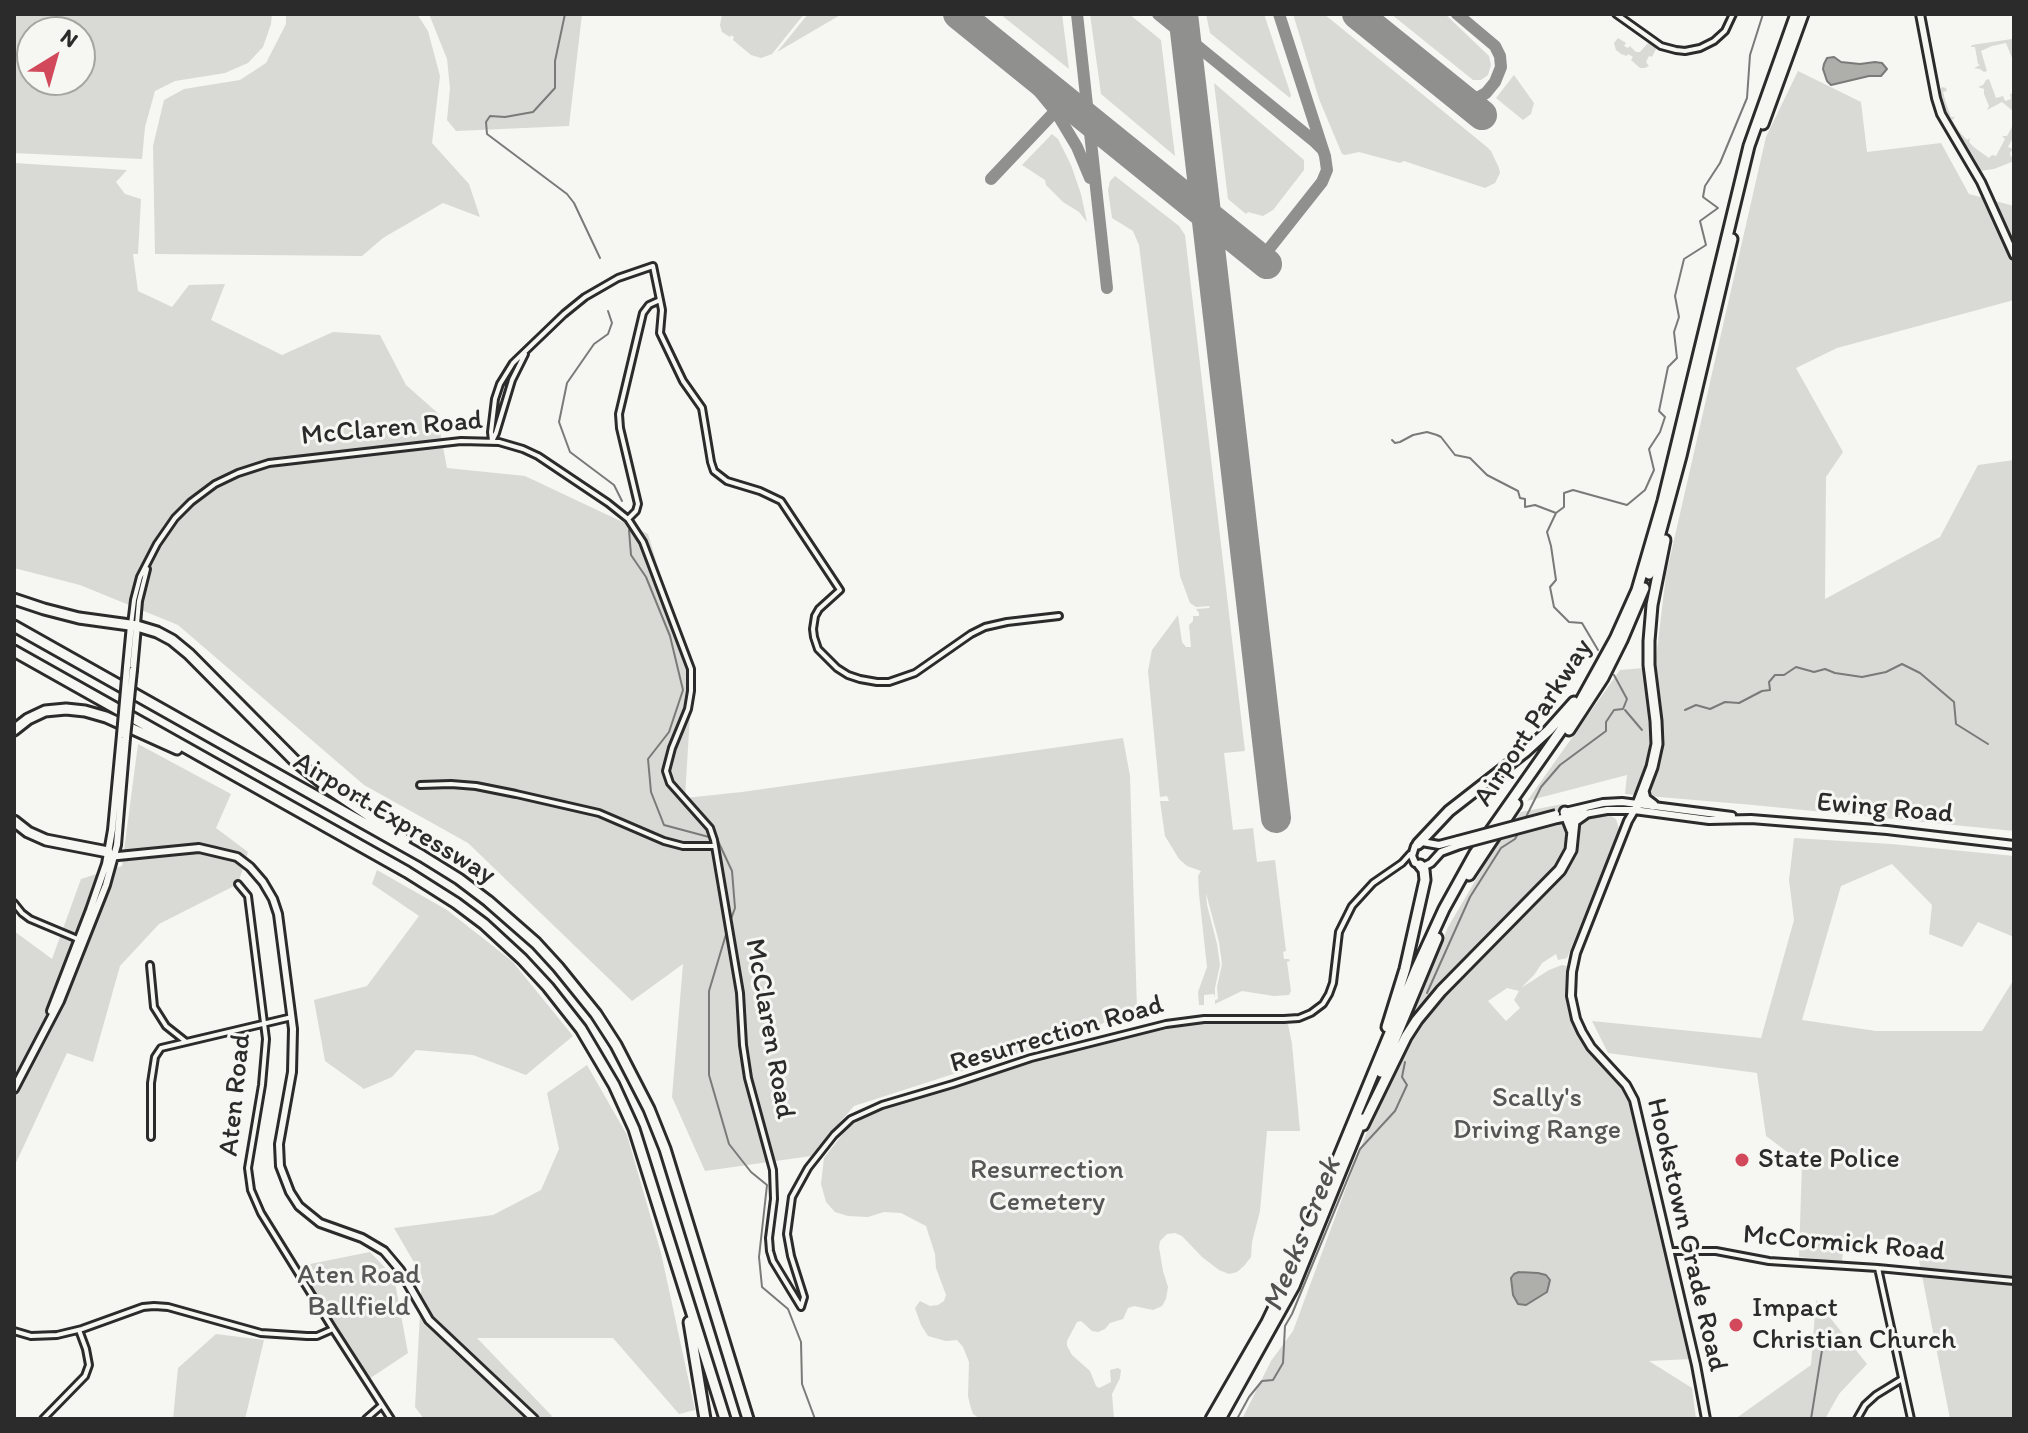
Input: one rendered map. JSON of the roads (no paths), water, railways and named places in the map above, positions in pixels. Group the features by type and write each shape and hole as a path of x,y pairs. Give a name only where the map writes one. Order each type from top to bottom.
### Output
{"highway":[{"name":"Airport Parkway","path":"1211,1419 1276,1305 1451,895 1475,853 1578,706 1629,608 1643,572 1663,501 1749,146 1796,14"},
{"name":"Airport Parkway","path":"1222,1419 1279,1316 1308,1255 1441,928 1504,822 1603,678 1622,640 1648,576 1681,456 1752,158 1803,14"},
{"path":"1636,807 1652,767 1657,744 1649,665 1651,619 1681,456"},
{"path":"14,599 79,618 134,626 172,640 294,760 360,811 474,884 536,943"},
{"name":"Airport Expressway","path":"14,626 422,856 488,901 536,943 596,1014 649,1109 665,1149 748,1419"},
{"name":"Airport Expressway","path":"14,651 407,872 484,924 531,968 581,1029 614,1085 634,1129 725,1419"},
{"path":"1418,844 1459,802 1549,730 1577,699 1605,656"},
{"path":"14,730 45,711 66,709 106,717 150,735 407,872"},
{"path":"1643,791 1645,799 1653,805"},
{"path":"1346,1161 1417,1020 1441,991 1560,870 1571,850 1575,819 1584,814"},
{"path":"1561,815 1572,830"},
{"path":"14,821 46,840 110,855"},
{"path":"14,827 35,841 50,846 110,855"},
{"path":"1311,1225 1396,1001 1425,880 1424,870 1418,864"},
{"path":"664,1222 685,1300 705,1419"}],"street":[{"path":"1616,14 1661,45 1685,51 1714,41 1725,31 1733,14"},
{"path":"1920,14 1943,120 1981,182 2014,255"},
{"path":"492,441 495,399 513,363 590,293 623,276 653,266 662,310 660,333 683,381 702,408 714,471 727,481 781,501 840,590 817,612 813,629 818,649 837,668 860,679 889,682 921,669 985,627 1059,616"},
{"path":"628,519 638,504 620,428 620,406 644,311 660,300"},
{"path":"492,441 509,388 526,351"},
{"name":"McClaren Road","path":"14,1089 60,1001 110,855 123,785 134,626 151,556 169,526 191,502 215,484 249,468 275,462 469,440 492,441 523,449 538,456 628,519 643,542 691,669 688,709 666,771 670,783 710,828 715,846 740,993 748,1078 773,1170 770,1251 801,1307"},
{"path":"420,785 451,784 503,791 599,813 683,846 715,846"},
{"name":"Ewing Road","path":"1418,844 1459,842 1603,803 1709,820 1751,819"},
{"name":"Ewing Road","path":"1561,815 1653,805 1751,819 1887,830 2014,845"},
{"name":"Hookstown Grade Road","path":"1636,807 1576,953 1571,996 1576,1019 1591,1047 1626,1085 1634,1100 1706,1419"},
{"name":"Ewing Road","path":"1418,864 1428,865 1441,852 1459,842"},
{"path":"1418,844 1411,852 1418,864"},
{"path":"110,855 199,848 237,857 263,882 278,914 292,1017 293,1062 279,1156 290,1192 299,1206 320,1223 370,1242 386,1253 400,1270 429,1320 534,1419"},
{"name":"Resurrection Road","path":"801,1307 804,1297 787,1234 792,1197 808,1168 851,1119 882,1105 1031,1058 1166,1024 1213,1019 1299,1018 1311,1013 1323,1004 1331,989 1339,932 1347,915 1373,883 1411,852"},
{"name":"Resurrection Road","path":"1397,866 1418,864"},
{"name":"Aten Road","path":"238,884 248,896 266,1055 249,1160 249,1183 253,1198 391,1419"},
{"path":"14,903 30,919 82,940"},
{"path":"150,965 154,1007 172,1031 187,1042"},
{"path":"151,1137 151,1083 157,1051 292,1017"},
{"name":"McCormick Road","path":"1670,1251 1716,1251 1769,1261 2014,1281"},
{"path":"1878,1268 1911,1419"},
{"path":"14,1331 40,1337 79,1330 154,1306 168,1307 266,1334 317,1336 333,1329"},
{"path":"43,1419 85,1376 89,1365 79,1330"},
{"path":"1857,1419 1865,1405 1876,1395 1902,1379"},
{"path":"366,1419 382,1405"}],"waterway":[{"path":"565,14 555,61 555,88 533,112 490,116 486,122 487,134 567,194 600,258"},
{"name":"Meeks Creek","path":"1598,650 1582,623 1569,622 1554,607 1550,587 1556,580 1547,532 1556,513 1564,507 1564,493 1573,490 1627,505 1645,490 1654,470 1649,449 1665,417 1659,411 1668,367 1677,358 1674,332 1679,317 1675,296 1684,259 1706,245 1700,221 1718,208 1703,197 1705,186 1720,163 1747,98 1750,55 1763,14"},
{"path":"608,311 612,323 608,334 594,344 567,383 559,422 570,452 614,485 622,501"},
{"path":"1392,440 1400,442 1427,432 1437,435 1455,455 1470,458 1487,475 1518,491 1520,498 1525,499 1525,507 1535,505 1556,513"},
{"path":"629,530 631,555 646,577 670,636 683,690 669,732 648,759 651,792 664,825 709,837"},
{"path":"1685,710 1696,705 1710,709 1725,702 1739,703 1770,690 1769,682 1775,675 1784,675 1796,667 1862,677 1886,672 1902,664 1920,673 1954,702 1956,724 1988,744"},
{"name":"Meeks Creek","path":"1524,821 1541,787 1560,765 1606,731 1606,722 1614,710 1623,709 1627,699 1614,675"},
{"path":"1625,710 1642,730"},
{"name":"Meeks Creek","path":"1427,993 1470,897 1501,848 1515,839 1520,830"},
{"path":"718,841 732,871 735,908 731,919"},
{"path":"727,931 709,991 709,1075 729,1144 751,1172 767,1185 759,1257 762,1287 788,1309 801,1342 802,1384 815,1419"},
{"name":"Meeks Creek","path":"1237,1419 1262,1381 1273,1380 1283,1363 1285,1326 1360,1149 1395,1111 1407,1085 1402,1077 1405,1062"},
{"path":"1811,1419 1822,1350"}],"place":[{"name":"State Police","path":"1742,1160"},
{"name":"Impact Christian Church","path":"1736,1325"}],"park label":[{"name":"Scally's Driving Range","path":"1537,1115"},
{"name":"Resurrection Cemetery","path":"1047,1187"},
{"name":"Aten Road Ballfield","path":"359,1292"}]}
